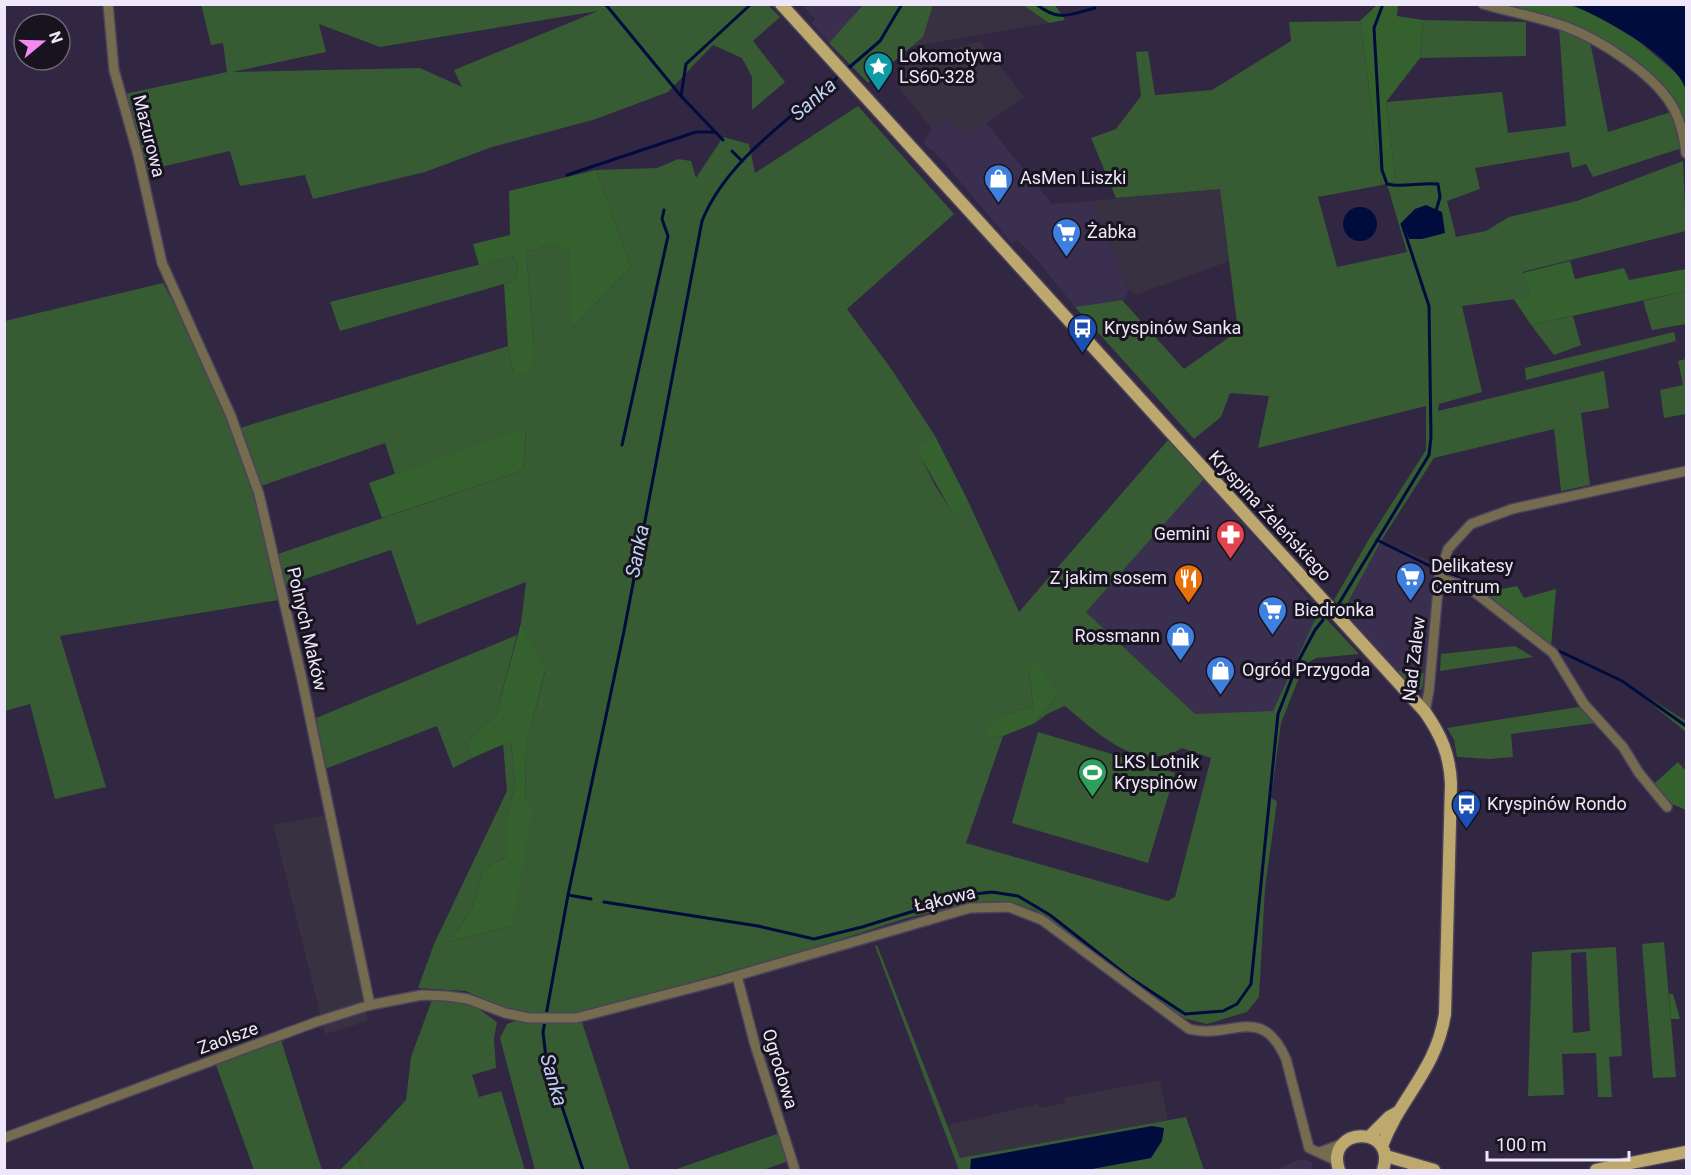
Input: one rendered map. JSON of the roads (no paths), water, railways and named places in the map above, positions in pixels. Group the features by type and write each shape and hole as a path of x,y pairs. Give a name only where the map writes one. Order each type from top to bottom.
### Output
{"main road":[{"name":"Kryspina Żeleńskiego","path":"781,4 1425,712 1444,742 1451,771 1446,1004 1443,1030 1430,1065 1398,1112 1384,1151 1383,1170"},
{"name":"Kryspina Żeleńskiego","path":"1369,1137 1389,1117 1398,1112"},
{"path":"1338,1166 1342,1144 1355,1136 1369,1137 1384,1151 1434,1170"},
{"path":"1596,1170 1686,1152"}],"street":[{"name":"Mazurowa","path":"108,4 114,70 167,274"},
{"path":"1483,4 1563,26 1594,38 1635,68 1655,84 1672,105 1686,153"},
{"name":"Polnych Maków","path":"167,274 231,416 259,494 301,675 370,1005"},
{"name":"Nad Zalew","path":"1425,712 1440,575 1449,549 1471,524 1488,516 1686,471"},
{"path":"1440,575 1468,587 1553,653 1584,704 1623,747 1639,773 1667,807"},
{"name":"Łąkowa","path":"468,999 505,1013 529,1018 558,1019 589,1015 737,976 970,908 1009,907 1024,911 1066,936 1189,1029 1210,1031 1247,1024 1264,1030 1281,1049 1286,1059 1309,1148 1320,1152 1338,1166"},
{"name":"Ogrodowa","path":"737,976 755,1045 795,1170"},
{"name":"Zaolsze","path":"4,1138 316,1022 370,1005 428,995 468,999"},
{"path":"1320,1152 1342,1144"}],"waterway":[{"path":"604,4 681,96"},
{"path":"723,140 681,96 686,64 751,4"},
{"name":"Sanka","path":"845,71 880,41 902,4"},
{"path":"1036,4 1058,15 1071,15 1095,8"},
{"path":"1383,4 1374,28 1382,170 1387,184 1438,184 1440,197 1436,211"},
{"name":"Sanka","path":"583,1170 546,1058 543,1032 568,895 624,631 702,221 727,178 744,159 840,75"},
{"path":"567,175 696,132 714,132"},
{"path":"732,151 742,161"},
{"path":"622,445 668,236 662,219 664,210"},
{"path":"1338,605 1429,455 1431,437 1429,306 1402,224 1405,224"},
{"path":"1377,540 1434,568"},
{"path":"1446,571 1470,584"},
{"path":"604,902 758,926 814,939 862,927 966,895 992,892 1018,896 1050,915 1129,977 1185,1014 1223,1011 1237,1004 1251,984 1278,714 1299,660 1323,620"},
{"path":"1559,651 1622,681 1686,726"},
{"path":"568,895 591,899"}],"place":[{"name":"Lokomotywa LS60-328","path":"878,92"},
{"name":"AsMen Liszki","path":"999,204"},
{"name":"Żabka","path":"1066,258"},
{"name":"Kryspinów Sanka","path":"1083,354"},
{"name":"Gemini","path":"1231,560"},
{"name":"Delikatesy Centrum","path":"1410,602"},
{"name":"Z jakim sosem","path":"1188,604"},
{"name":"Biedronka","path":"1273,636"},
{"name":"Rossmann","path":"1181,662"},
{"name":"Ogród Przygoda","path":"1221,696"},
{"name":"LKS Lotnik Kryspinów","path":"1093,798"},
{"name":"Kryspinów Rondo","path":"1466,830"}]}
